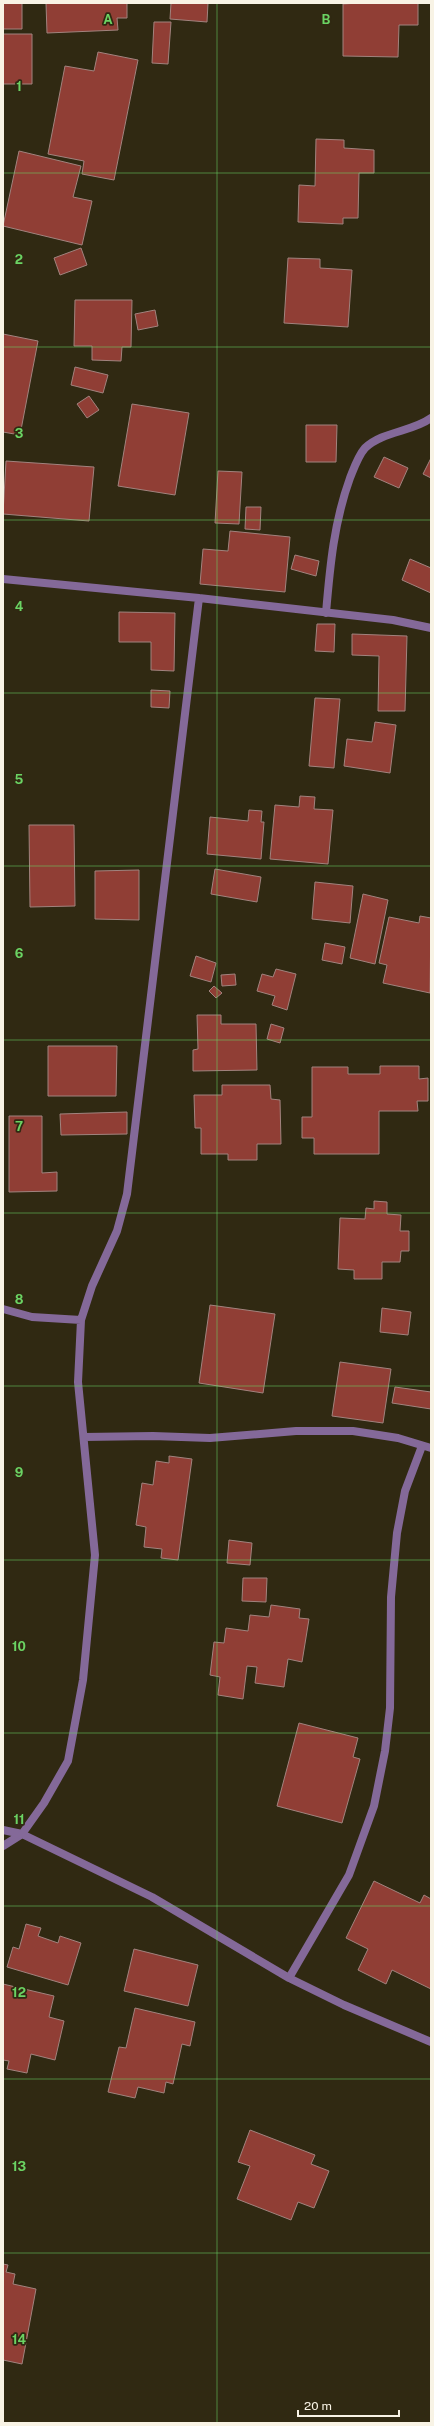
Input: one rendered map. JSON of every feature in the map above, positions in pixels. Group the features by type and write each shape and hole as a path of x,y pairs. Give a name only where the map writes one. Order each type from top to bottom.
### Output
{"street":[{"path":"326,613 332,544 342,502 356,464 365,449 377,440 423,424 431,418"},
{"path":"3,579 199,598 393,620 431,628"},
{"path":"3,1846 22,1834 44,1803 68,1761 83,1680 95,1555 78,1382 81,1320 92,1286 117,1231 127,1194 199,598"},
{"path":"3,1309 32,1317 81,1320"},
{"path":"84,1437 154,1436 210,1438 296,1431 353,1431 398,1438 431,1448"},
{"path":"289,1978 349,1875 374,1806 385,1751 390,1708 391,1597 397,1533 405,1491 422,1446"},
{"path":"3,1830 22,1834 152,1897 289,1978 344,2005 431,2042"}],"building":[{"path":"3,3 22,3 22,29 3,29"},
{"path":"46,3 127,3 127,18 117,18 118,30 47,33"},
{"path":"171,3 208,3 207,22 170,19"},
{"path":"418,3 418,25 399,25 398,57 343,56 343,4"},
{"path":"154,22 171,22 168,64 152,63"},
{"path":"3,34 32,34 32,84 3,84"},
{"path":"98,52 138,60 114,180 82,174 84,161 48,154 65,66 94,71"},
{"path":"316,139 344,140 344,148 374,150 374,173 359,173 358,218 343,218 343,224 298,222 299,185 315,186"},
{"path":"19,151 81,166 73,197 92,201 82,245 3,226"},
{"path":"81,248 87,265 60,275 54,258"},
{"path":"288,258 320,259 320,268 352,270 348,327 284,323"},
{"path":"75,300 132,300 131,347 122,347 121,361 92,360 92,346 74,346"},
{"path":"155,310 158,326 138,330 135,314"},
{"path":"3,334 38,341 20,435 3,432"},
{"path":"75,367 108,375 103,393 71,385"},
{"path":"89,396 99,410 87,418 77,404"},
{"path":"132,404 189,413 175,495 118,486"},
{"path":"306,425 337,425 336,462 306,462"},
{"path":"384,457 408,468 399,488 374,477"},
{"path":"431,458 431,478 423,474"},
{"path":"6,461 94,467 89,521 3,514"},
{"path":"218,471 242,472 239,524 215,523"},
{"path":"246,507 261,507 260,530 245,529"},
{"path":"230,531 290,537 285,592 200,584 203,549 228,551"},
{"path":"295,555 319,561 316,576 291,569"},
{"path":"410,559 431,568 431,593 402,580"},
{"path":"119,612 175,613 174,671 151,670 151,642 119,642"},
{"path":"317,624 335,624 334,652 315,651"},
{"path":"352,634 407,636 405,711 378,711 379,656 352,655"},
{"path":"151,690 170,691 169,708 151,707"},
{"path":"315,698 340,699 334,768 309,766"},
{"path":"375,722 396,725 390,773 344,766 347,739 372,742"},
{"path":"300,796 315,797 314,809 333,810 328,864 270,859 275,805 299,807"},
{"path":"249,810 262,811 261,822 264,822 261,859 207,854 210,817 248,821"},
{"path":"29,825 74,825 75,906 30,907"},
{"path":"215,869 261,877 257,902 211,894"},
{"path":"139,870 139,920 95,919 95,871"},
{"path":"315,882 353,886 350,923 312,919"},
{"path":"363,894 388,900 375,964 350,958"},
{"path":"420,916 431,918 430,993 383,983 387,965 379,963 389,917 419,923"},
{"path":"325,943 345,947 342,964 322,960"},
{"path":"196,956 216,963 211,982 190,976"},
{"path":"276,969 296,974 287,1010 272,1005 275,996 257,991 262,974 273,977"},
{"path":"235,974 236,985 222,986 221,975"},
{"path":"214,986 222,993 216,998 209,991"},
{"path":"197,1015 221,1015 221,1024 256,1024 257,1070 193,1071 193,1050 198,1049"},
{"path":"271,1024 284,1028 280,1043 267,1039"},
{"path":"48,1046 117,1046 116,1096 48,1096"},
{"path":"380,1066 419,1066 419,1079 428,1078 428,1101 417,1101 418,1111 379,1111 379,1154 314,1154 314,1138 302,1138 302,1117 312,1117 312,1067 348,1067 348,1074 380,1074"},
{"path":"222,1085 270,1085 271,1099 280,1100 281,1144 257,1144 257,1160 228,1160 228,1154 201,1154 201,1128 195,1128 194,1095 222,1095"},
{"path":"127,1112 127,1134 61,1135 60,1114"},
{"path":"9,1116 42,1116 42,1173 57,1172 57,1191 9,1192"},
{"path":"374,1201 387,1202 387,1214 401,1215 400,1231 409,1231 409,1251 401,1251 400,1262 382,1262 382,1279 354,1279 354,1270 338,1269 340,1218 365,1219 366,1208 374,1209"},
{"path":"210,1305 275,1314 263,1393 199,1383"},
{"path":"382,1308 411,1312 408,1335 380,1332"},
{"path":"340,1362 391,1369 383,1423 332,1416"},
{"path":"395,1387 431,1392 431,1409 392,1403"},
{"path":"169,1456 192,1459 178,1560 161,1558 162,1549 144,1547 146,1527 136,1525 142,1483 153,1485 156,1461 169,1463"},
{"path":"229,1540 252,1543 250,1565 227,1563"},
{"path":"243,1578 267,1578 266,1602 242,1601"},
{"path":"271,1605 300,1609 299,1618 309,1619 302,1662 288,1659 284,1687 255,1683 257,1667 247,1666 243,1699 218,1695 220,1677 210,1675 214,1642 224,1643 226,1628 248,1631 250,1615 269,1617"},
{"path":"299,1723 358,1738 353,1757 360,1759 342,1823 277,1806"},
{"path":"374,1881 420,1903 424,1895 431,1899 431,1989 392,1970 386,1984 358,1970 368,1949 346,1938"},
{"path":"26,1924 41,1928 38,1936 58,1943 60,1936 81,1943 68,1985 7,1967 13,1947 19,1949"},
{"path":"134,1949 198,1965 188,2006 124,1991"},
{"path":"3,1984 54,1996 49,2017 64,2021 55,2060 31,2054 27,2073 7,2069 9,2061 3,2060"},
{"path":"135,2008 195,2022 190,2046 182,2044 173,2084 166,2082 164,2093 138,2087 135,2098 108,2092 119,2047 126,2048"},
{"path":"250,2130 315,2155 311,2164 329,2171 314,2208 298,2202 291,2220 237,2199 250,2166 238,2162"},
{"path":"3,2264 8,2265 6,2272 15,2274 13,2284 36,2289 22,2364 3,2360"}]}
